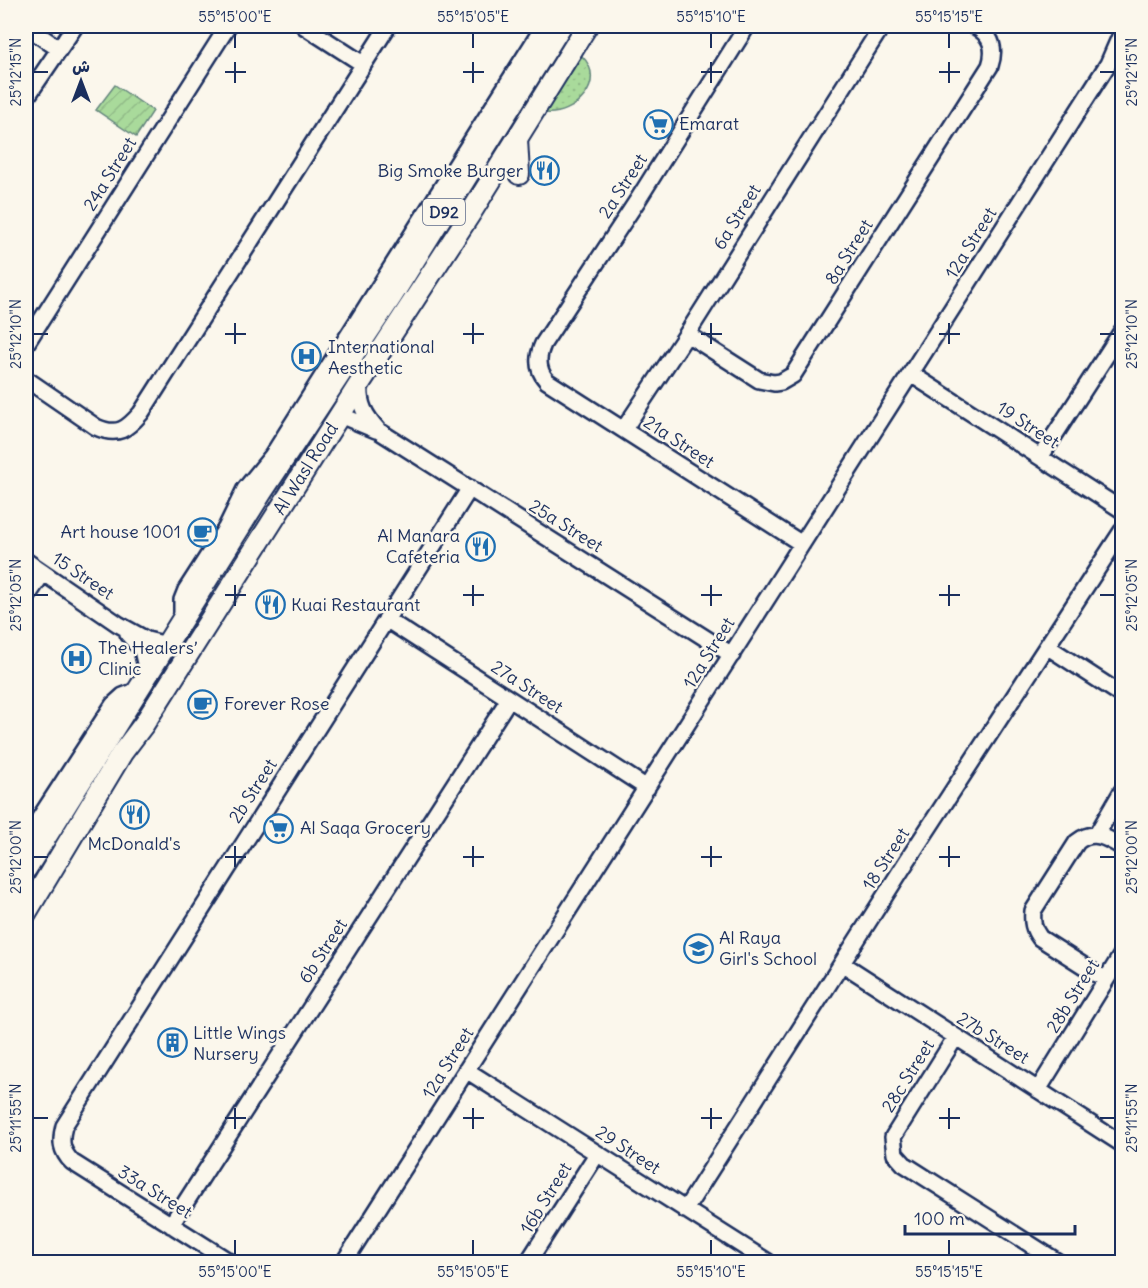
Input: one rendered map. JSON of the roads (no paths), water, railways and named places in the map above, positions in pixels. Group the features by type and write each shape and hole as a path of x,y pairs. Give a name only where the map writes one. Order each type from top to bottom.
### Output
{"main road":[{"name":"Al Wasl Road","path":"26,869 262,492 392,296 522,73 561,26"},
{"name":"Al Wasl Road","path":"26,913 122,753 144,724 360,383 430,288 472,211 587,26"},
{"path":"517,139 519,174"},
{"path":"340,415 336,406 338,398 385,321 392,296"},
{"path":"122,753 131,731 169,668 171,658 167,645"}],"street":[{"path":"26,26 59,49"},
{"path":"26,98 75,26"},
{"name":"24a Street","path":"26,344 228,26"},
{"path":"304,26 363,64"},
{"path":"26,379 96,428 116,432 125,429 141,413 388,26"},
{"name":"Al Wasl Road","path":"182,622 184,595 226,528 245,489 272,456 522,73 544,26"},
{"name":"2a Street","path":"539,369 543,344 639,198 747,26"},
{"name":"6a Street","path":"624,429 687,334 882,26"},
{"name":"8a Street","path":"687,334 759,380 782,382 793,375 990,66 992,43 988,35 975,26"},
{"name":"12a Street","path":"1108,64 1122,32"},
{"name":"12a Street","path":"344,1263 1108,64 1122,48"},
{"path":"1041,456 1122,331"},
{"name":"21a Street","path":"539,369 547,381 802,544"},
{"name":"19 Street","path":"911,374 1122,510"},
{"name":"25a Street","path":"360,383 359,394 362,409 379,431"},
{"name":"25a Street","path":"340,415 379,431 732,655"},
{"name":"2b Street","path":"63,1150 62,1134 67,1118 470,488"},
{"name":"18 Street","path":"685,1210 907,861 1122,531"},
{"name":"15 Street","path":"26,561 118,624"},
{"path":"26,598 43,573"},
{"name":"27a Street","path":"386,619 647,788"},
{"path":"118,624 147,640 167,645"},
{"path":"118,624 142,650 144,682"},
{"path":"1048,647 1122,694"},
{"name":"Al Wasl Road","path":"26,839 113,705 144,682"},
{"name":"6b Street","path":"171,1225 508,699"},
{"path":"1097,834 1122,791"},
{"path":"1106,980 1040,938 1034,930 1033,911 1077,842 1089,835 1097,834 1122,847"},
{"name":"28b Street","path":"1038,1089 1122,954"},
{"name":"27b Street","path":"843,964 1122,1144"},
{"name":"28c Street","path":"955,1038 898,1128 894,1137 895,1154 904,1164 1058,1263"},
{"name":"29 Street","path":"466,1070 768,1263"},
{"name":"33a Street","path":"63,1150 72,1162 230,1263"},
{"name":"16b Street","path":"528,1263 597,1154"}],"place":[{"name":"Emarat","path":"658,124"},
{"name":"Big Smoke Burger","path":"544,171"},
{"name":"International Aesthetic","path":"307,357"},
{"name":"Art house 1001","path":"202,532"},
{"name":"Al Manara Cafeteria","path":"481,546"},
{"name":"Kuai Restaurant","path":"270,605"},
{"name":"The Healers’ Clinic","path":"77,658"},
{"name":"Forever Rose","path":"203,704"},
{"name":"McDonald's","path":"134,815"},
{"name":"Al Saqa Grocery","path":"279,828"},
{"name":"Al Raya Girl's School","path":"698,948"},
{"name":"Little Wings Nursery","path":"172,1043"}]}
